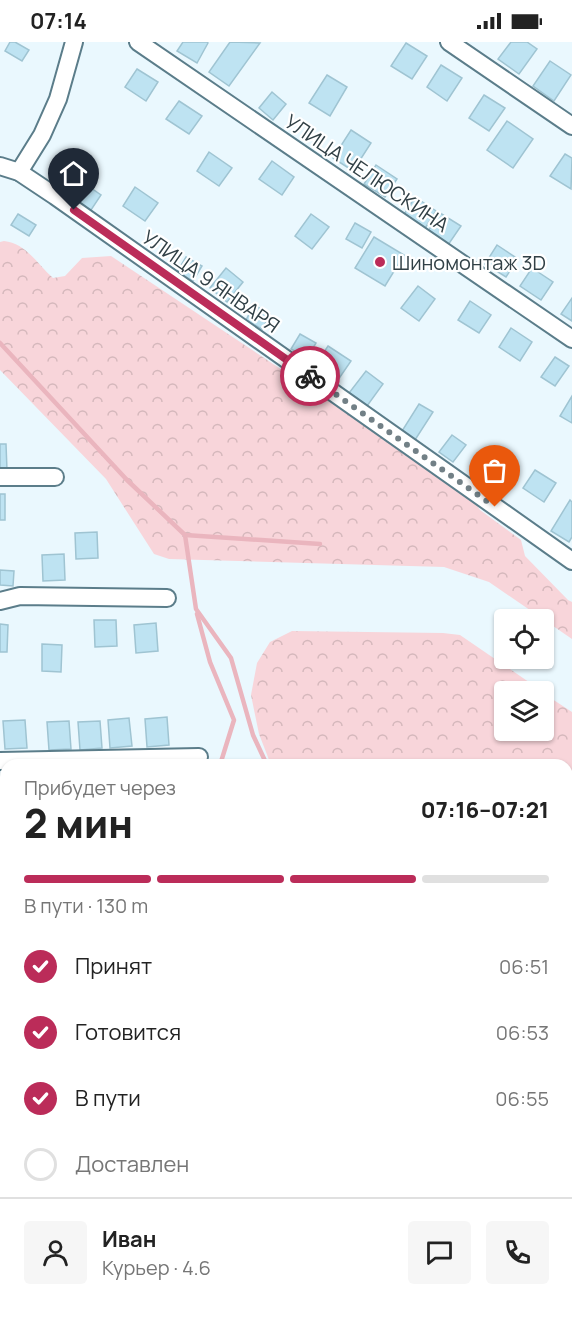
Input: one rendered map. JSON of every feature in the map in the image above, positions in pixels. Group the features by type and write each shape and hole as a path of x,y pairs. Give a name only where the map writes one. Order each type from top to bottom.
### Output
{"street":[{"path":"19,172 42,135 58,99 74,42"},
{"name":"УЛИЦА ЧЕЛЮСКИНА","path":"138,42 572,339"},
{"path":"449,42 572,126"},
{"name":"УЛИЦА 9 ЯНВАРЯ","path":"0,166 19,172 572,561"},
{"path":"0,477 55,477"},
{"path":"0,601 20,596 167,598"},
{"path":"99,759 198,757"}],"green space":[{"path":"0,242 12,243 25,250 53,278 65,276 82,258 111,256 455,485 472,498 480,510 521,540 525,556 572,602 572,639 554,627 554,609 528,609 489,582 444,567 169,559 154,554 106,479 0,370"},
{"path":"292,631 460,635 494,658 494,669 510,669 527,681 494,681 494,741 554,741 554,700 572,712 572,759 269,759 259,734 251,695 257,663 270,642"}],"building":[{"path":"10,42 15,42 29,50 22,61 5,51"},
{"path":"183,42 208,43 197,63 177,51"},
{"path":"230,42 260,43 229,86 209,72"},
{"path":"511,42 527,42 537,49 519,74 498,59"},
{"path":"406,43 427,56 412,79 391,66"},
{"path":"550,61 571,75 554,101 533,86"},
{"path":"441,65 462,78 447,101 427,87"},
{"path":"137,69 158,82 146,101 125,87"},
{"path":"327,75 347,87 330,116 309,103"},
{"path":"272,92 286,104 273,120 259,108"},
{"path":"484,95 505,108 489,131 469,118"},
{"path":"179,101 202,116 189,134 166,119"},
{"path":"507,121 533,139 513,168 487,150"},
{"path":"351,130 371,143 353,171 333,158"},
{"path":"209,152 232,168 219,186 197,171"},
{"path":"565,154 572,158 571,189 550,176"},
{"path":"272,161 294,177 282,195 259,179"},
{"path":"376,165 397,179 385,197 364,184"},
{"path":"78,179 101,195 89,213 66,197"},
{"path":"135,187 158,203 145,221 123,206"},
{"path":"415,197 436,211 424,230 403,216"},
{"path":"440,213 461,226 448,245 428,231"},
{"path":"18,214 36,225 29,236 11,225"},
{"path":"311,214 329,227 312,249 295,236"},
{"path":"355,223 371,232 362,248 346,239"},
{"name":"Шиномонтаж 3D","path":"374,237 404,255 385,286 355,268"},
{"path":"497,245 518,259 506,277 485,264"},
{"path":"186,257 202,266 193,281 177,272"},
{"path":"226,268 243,282 227,302 210,288"},
{"path":"532,268 553,282 541,300 520,286"},
{"path":"418,286 435,299 419,321 401,308"},
{"path":"572,298 572,321 561,314"},
{"path":"470,301 491,315 479,333 458,320"},
{"path":"254,305 270,314 262,329 246,320"},
{"path":"511,328 532,342 520,361 499,347"},
{"path":"300,334 316,343 307,358 291,349"},
{"path":"328,346 351,361 338,380 316,364"},
{"path":"555,357 569,366 555,386 541,377"},
{"path":"366,371 383,384 367,406 349,393"},
{"path":"572,396 572,423 560,416"},
{"path":"419,404 433,412 415,440 402,431"},
{"path":"452,435 466,445 453,462 439,452"},
{"path":"0,444 6,444 7,470 0,470"},
{"path":"483,460 504,473 492,492 471,478"},
{"path":"535,470 556,483 544,502 523,488"},
{"path":"0,494 5,494 5,520 0,520"},
{"path":"570,500 572,502 572,537 569,542 551,531"},
{"path":"97,532 98,558 76,559 75,533"},
{"path":"64,554 65,580 43,581 42,555"},
{"path":"0,570 14,571 13,586 0,585"},
{"path":"94,620 116,620 117,646 95,647"},
{"path":"156,623 158,651 136,653 134,625"},
{"path":"0,624 8,625 7,652 0,652"},
{"path":"42,644 62,645 61,672 42,671"},
{"path":"167,717 169,745 147,747 145,719"},
{"path":"129,718 132,746 110,748 108,720"},
{"path":"25,720 27,748 5,749 3,721"},
{"path":"69,721 71,749 49,750 47,722"},
{"path":"100,721 102,748 80,750 78,722"}],"waterway":[{"path":"0,343 127,480 185,535 196,609 231,658 253,735 264,759"},
{"path":"185,535 320,544"},
{"path":"197,614 210,662 234,720 222,759"}],"way so far":[{"path":"310,376 495,507"}],"place":[{"name":"Шиномонтаж 3D","path":"380,262"}],"route":[{"path":"74,210 310,376"}]}
